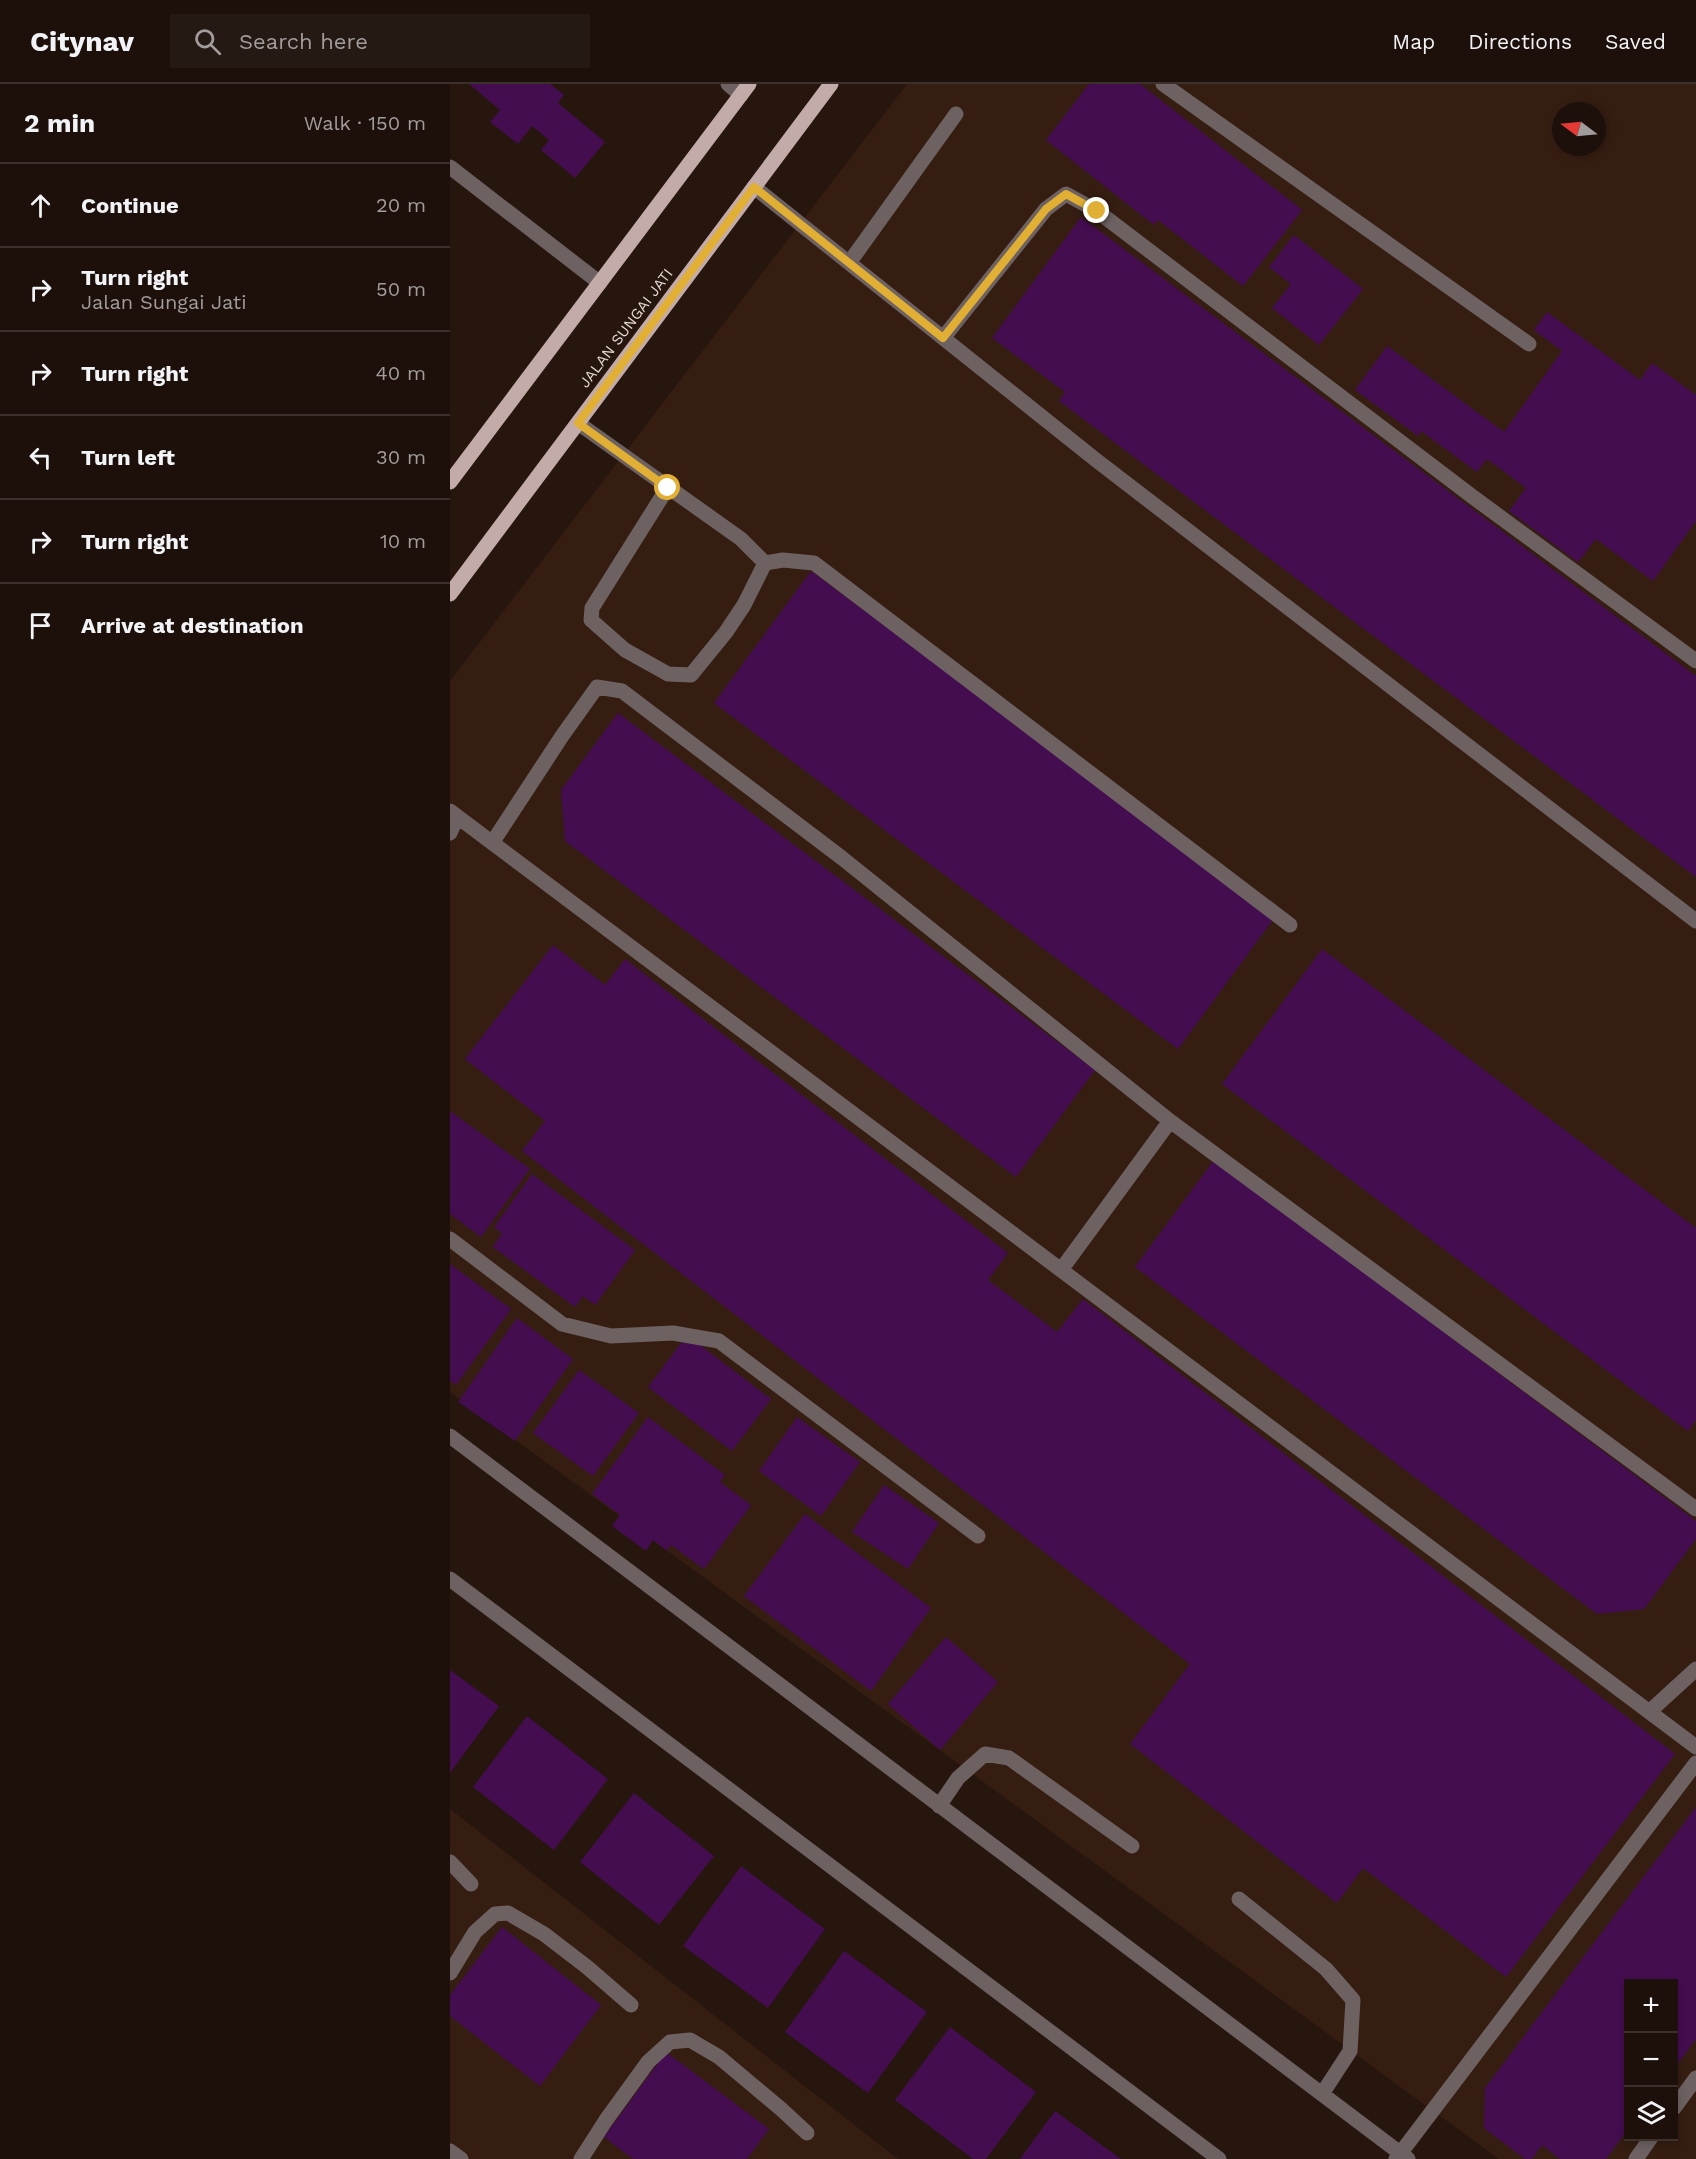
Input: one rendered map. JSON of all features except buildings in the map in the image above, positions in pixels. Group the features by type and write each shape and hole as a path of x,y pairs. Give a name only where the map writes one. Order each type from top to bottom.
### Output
{"main road":[{"name":"JALAN SUNGAI JATI","path":"450,594 831,84"},
{"path":"450,482 745,90"}],"street":[{"path":"728,84 745,90"},
{"path":"1163,84 1529,344"},
{"path":"849,263 956,114"},
{"path":"450,167 600,283"},
{"path":"754,187 1096,460 1696,921"},
{"path":"943,338 1046,209 1066,194 1097,211 1473,497 1696,661"},
{"path":"578,423 741,539 765,563"},
{"path":"668,488 592,608 591,620 625,650 668,674 691,675 726,632 744,605 765,563"},
{"path":"765,563 783,560 813,563 1290,925"},
{"path":"492,843 597,687 622,692 842,858 1170,1121 1696,1509"},
{"path":"450,833 454,814 1696,1747"},
{"path":"1060,1270 1170,1121"},
{"path":"450,1239 562,1324 611,1336 673,1333 719,1341 978,1536"},
{"path":"450,1436 1322,2094 1401,2157 1696,1763"},
{"path":"450,1579 1219,2159"},
{"path":"1649,1712 1696,1669"},
{"path":"939,1806 958,1778 985,1754 1009,1758 1131,1846"},
{"path":"450,1862 471,1884"},
{"path":"1239,1899 1326,1969 1353,2000 1350,2051 1322,2094"},
{"path":"450,1973 476,1932 495,1914 508,1912 544,1934 631,2005"},
{"path":"581,2159 648,2062 670,2042 690,2040 720,2057 807,2133"},
{"path":"1678,2103 1696,2078"},
{"path":"1636,2159 1649,2141"},
{"path":"450,2151 461,2159"}],"shaded area":[{"path":"907,84 1696,84 1696,2159 1499,2159 450,1392 450,681"},
{"path":"450,1809 898,2159 450,2159"}],"route":[{"path":"668,488 578,423 754,187 943,338 1046,209 1066,194 1097,211"}]}
